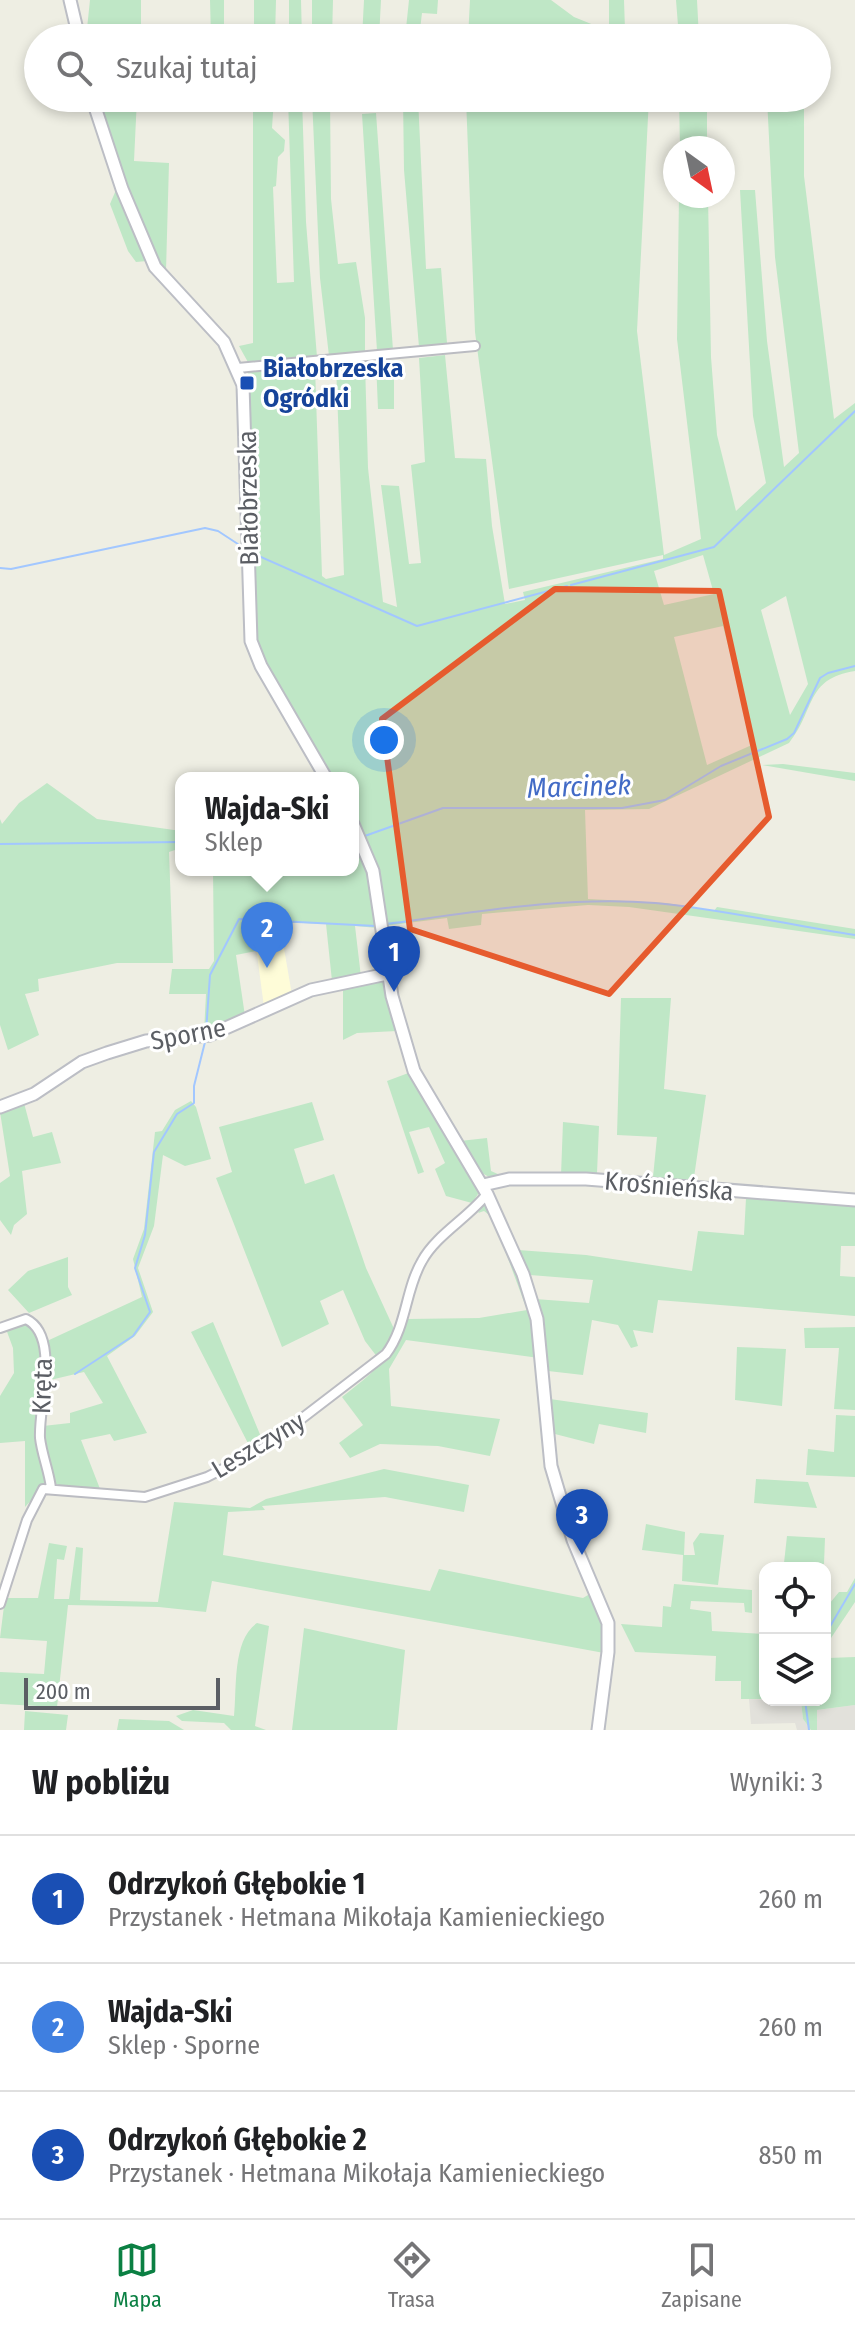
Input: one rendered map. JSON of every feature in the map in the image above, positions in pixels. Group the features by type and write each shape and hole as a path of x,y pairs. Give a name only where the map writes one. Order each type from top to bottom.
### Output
{"street":[{"path":"70,0 76,24"},
{"name":"Białobrzeska","path":"97,112 122,189 155,267 224,342 238,368 247,414 251,641 261,666 323,772"},
{"path":"238,368 475,346"},
{"path":"359,836 375,882 385,974 414,1071 485,1190 523,1274 537,1319 551,1466 573,1540 608,1623 608,1652 598,1730"},
{"name":"Sporne","path":"0,1107 34,1094 82,1062 107,1053 146,1041 205,1036 311,990 385,974"},
{"name":"Krośnieńska","path":"485,1190 509,1179 586,1179 855,1200"},
{"name":"Leszczyny","path":"51,1488 109,1496 145,1497 207,1477 262,1449 386,1354 398,1335 414,1277 427,1253 485,1190"},
{"name":"Kręta","path":"0,1328 26,1319 35,1324 43,1340 45,1364 40,1437 51,1488"},
{"path":"0,1604 34,1501 43,1489 51,1488"}],"highlighted area":[{"path":"555,589 719,591 769,817 609,994 410,929 382,719"}],"shaded area":[{"path":"281,931 292,995 264,1007 254,932"},
{"path":"749,1699 759,1699 759,1706 802,1706 803,1719 811,1730 797,1730 795,1723 751,1724"},
{"path":"855,1705 855,1730 817,1730 817,1710"}],"green space":[{"path":"90,0 141,0 141,24 87,24"},
{"path":"210,0 224,0 224,24 211,24"},
{"path":"254,0 276,0 275,24 254,24"},
{"path":"289,0 301,0 302,24 289,24"},
{"path":"312,0 333,0 332,24 312,24"},
{"path":"364,0 381,0 380,24 363,24"},
{"path":"409,0 438,0 437,14 422,13 421,24 406,24"},
{"path":"470,0 551,0 574,17 591,24 469,24"},
{"path":"609,0 624,0 625,24 609,24"},
{"path":"676,0 697,0 698,24 678,24"},
{"path":"102,112 136,112 134,161 169,163 166,271 160,267 129,195"},
{"path":"253,112 273,112 272,128 285,140 284,151 278,157 276,186 273,187 277,283 294,282 288,112 302,112 306,222 317,357 249,364 239,346 253,343"},
{"path":"313,112 330,112 331,199 338,264 356,262 365,318 365,353 329,356 320,278"},
{"path":"403,112 419,112 426,269 441,268 447,343 419,347 404,170"},
{"path":"467,112 648,112 637,331 664,555 701,539 677,339 679,208 708,208 711,357 717,435 736,511 766,483 753,416 740,190 755,190 767,341 784,467 799,453 775,257 768,112 804,112 804,176 834,419 855,403 855,671 839,675 819,688 789,743 649,809 585,810 588,899 666,903 714,911 717,907 855,929 855,939 629,907 588,905 482,914 481,925 449,929 447,918 384,926 367,843 359,829 359,772 326,772 267,671 254,641 248,372 315,367 322,576 326,579 344,575 336,365 365,363 368,468 383,602 397,607 381,485 399,486 409,564 421,563 411,465 425,462 419,358 445,355 455,458 486,459 492,526 505,604 525,600 523,592 663,559 663,555 509,589 475,332","holes":["703,555 714,594 664,605 654,571","786,596 808,684 790,715 761,610","723,626 754,744 707,765 674,637"]},
{"path":"679,112 707,112 707,136 680,136"},
{"path":"376,113 393,350 377,351 362,114"},
{"path":"116,190 147,261 136,262 128,251 110,204"},
{"path":"394,361 394,409 378,409 376,362"},
{"path":"783,764 855,773 855,781 762,765"},
{"path":"47,783 97,819 175,830 175,850 169,852 173,963 117,963 38,979 39,991 25,994 39,1035 8,1050 0,1025 0,819 2,824 19,803"},
{"path":"359,847 367,867 378,928 355,926 361,977 332,981 326,924 281,922 281,931 254,932 256,951 236,955 245,1016 204,1032 206,994 169,994 172,969 209,969 214,961 213,876 359,876"},
{"path":"377,978 386,983 397,1031 357,1033 343,1040 343,986"},
{"path":"621,998 671,998 664,1089 706,1095 693,1184 653,1177 657,1137 617,1135"},
{"path":"411,1072 480,1191 472,1203 446,1196 435,1169 445,1163 429,1127 409,1132 424,1172 418,1174 387,1081"},
{"path":"191,1101 196,1107 211,1159 185,1166 163,1155 154,1226 138,1268 153,1312 135,1336 107,1356 147,1433 114,1441 110,1434 81,1440 102,1494 54,1484 43,1426 70,1423 70,1413 103,1403 84,1372 46,1381 47,1341 142,1297 133,1259 144,1229 155,1132 162,1131 175,1110"},
{"path":"312,1102 324,1140 294,1149 305,1184 334,1174 366,1268 395,1331 378,1358 365,1341 343,1290 320,1301 329,1324 282,1347 216,1178 232,1172 219,1127"},
{"path":"24,1103 33,1137 52,1132 61,1163 22,1171 27,1214 14,1225 11,1235 0,1220 0,1183 10,1176 0,1112"},
{"path":"563,1122 599,1126 597,1173 615,1176 561,1175"},
{"path":"487,1138 491,1171 500,1175 491,1178 480,1172 460,1141"},
{"path":"746,1198 855,1206 855,1246 841,1246 840,1276 855,1277 855,1316 658,1300 653,1333 633,1330 638,1346 631,1348 618,1325 592,1320 583,1375 548,1371 535,1299 589,1303 593,1280 530,1275 518,1250 586,1255 692,1271 698,1231 744,1235"},
{"path":"486,1201 521,1279 539,1358 406,1340 389,1369 391,1406 500,1419 490,1456 438,1446 380,1444 350,1458 339,1443 363,1425 342,1397 381,1363 396,1343 407,1319 479,1318 527,1310 493,1218 484,1211 478,1213"},
{"path":"68,1257 68,1287 72,1295 29,1313 8,1290 28,1271"},
{"path":"213,1322 264,1444 252,1451 191,1332"},
{"path":"22,1323 33,1326 42,1348 37,1412 48,1476 45,1485 25,1507 25,1441 0,1443 0,1396 14,1373 13,1348 6,1329"},
{"path":"855,1327 855,1410 834,1409 839,1348 805,1348 804,1328"},
{"path":"737,1347 786,1349 782,1406 735,1400"},
{"path":"550,1399 648,1413 646,1433 599,1424 594,1444 551,1433"},
{"path":"836,1415 855,1416 855,1477 806,1475 808,1449 834,1452"},
{"path":"384,1469 469,1485 464,1512 385,1497 262,1506 265,1510 228,1512 223,1555 430,1591 439,1569 583,1598 593,1592 604,1624 604,1653 212,1581 206,1612 159,1607 68,1605 57,1707 0,1704 0,1672 44,1674 47,1641 0,1638 5,1598 38,1598 49,1543 67,1546 64,1560 57,1559 54,1599 69,1599 76,1547 83,1548 80,1600 158,1602 174,1502 250,1508 266,1499"},
{"path":"756,1479 808,1482 817,1508 754,1503"},
{"path":"646,1524 685,1532 684,1555 695,1555 693,1543 700,1533 724,1535 718,1585 682,1581 683,1555 642,1550"},
{"path":"787,1536 825,1538 824,1562 784,1562"},
{"path":"855,1578 855,1602 831,1638 831,1602 839,1592 847,1592"},
{"path":"674,1584 752,1590 752,1613 745,1612 744,1603 691,1601 690,1609 711,1612 712,1631 759,1634 759,1699 741,1699 741,1681 715,1681 716,1656 635,1652 621,1624 662,1627 663,1606 671,1607"},
{"path":"257,1623 269,1626 255,1726 266,1730 231,1730 224,1723 182,1721 176,1716 193,1710 234,1716 240,1653 243,1641"},
{"path":"304,1628 405,1650 397,1730 292,1730"},
{"path":"855,1657 855,1705 817,1710 817,1730 811,1730 803,1719 802,1706 831,1706 831,1658"},
{"path":"25,1711 68,1715 66,1730 24,1730"},
{"path":"119,1719 169,1721 184,1730 117,1730"}],"waterway":[{"path":"571,585 714,547 855,411"},
{"path":"0,568 11,569 205,528 218,531 244,548"},
{"path":"254,554 417,626 567,586"},
{"name":"Marcinek","path":"362,837 443,808 622,808 665,800 721,766 787,739 794,733 820,678 855,666"},
{"name":"Marcinek","path":"0,844 175,842"},
{"path":"386,924 520,906 621,901 705,909 855,935"},
{"path":"206,1032 210,975 239,919 376,926"},
{"path":"75,1374 133,1336 150,1312 135,1268 145,1235 154,1152 177,1114 194,1103 194,1086 205,1042"},
{"path":"826,1634 855,1584"},
{"path":"806,1706 809,1730"}],"place":[{"name":"Białobrzeska Ogródki","path":"247,383"},
{"name":"Wajda-Ski","path":"267,968"},
{"name":"Odrzykoń Głębokie 1","path":"394,992"},
{"name":"Odrzykoń Głębokie 2","path":"582,1555"}]}
